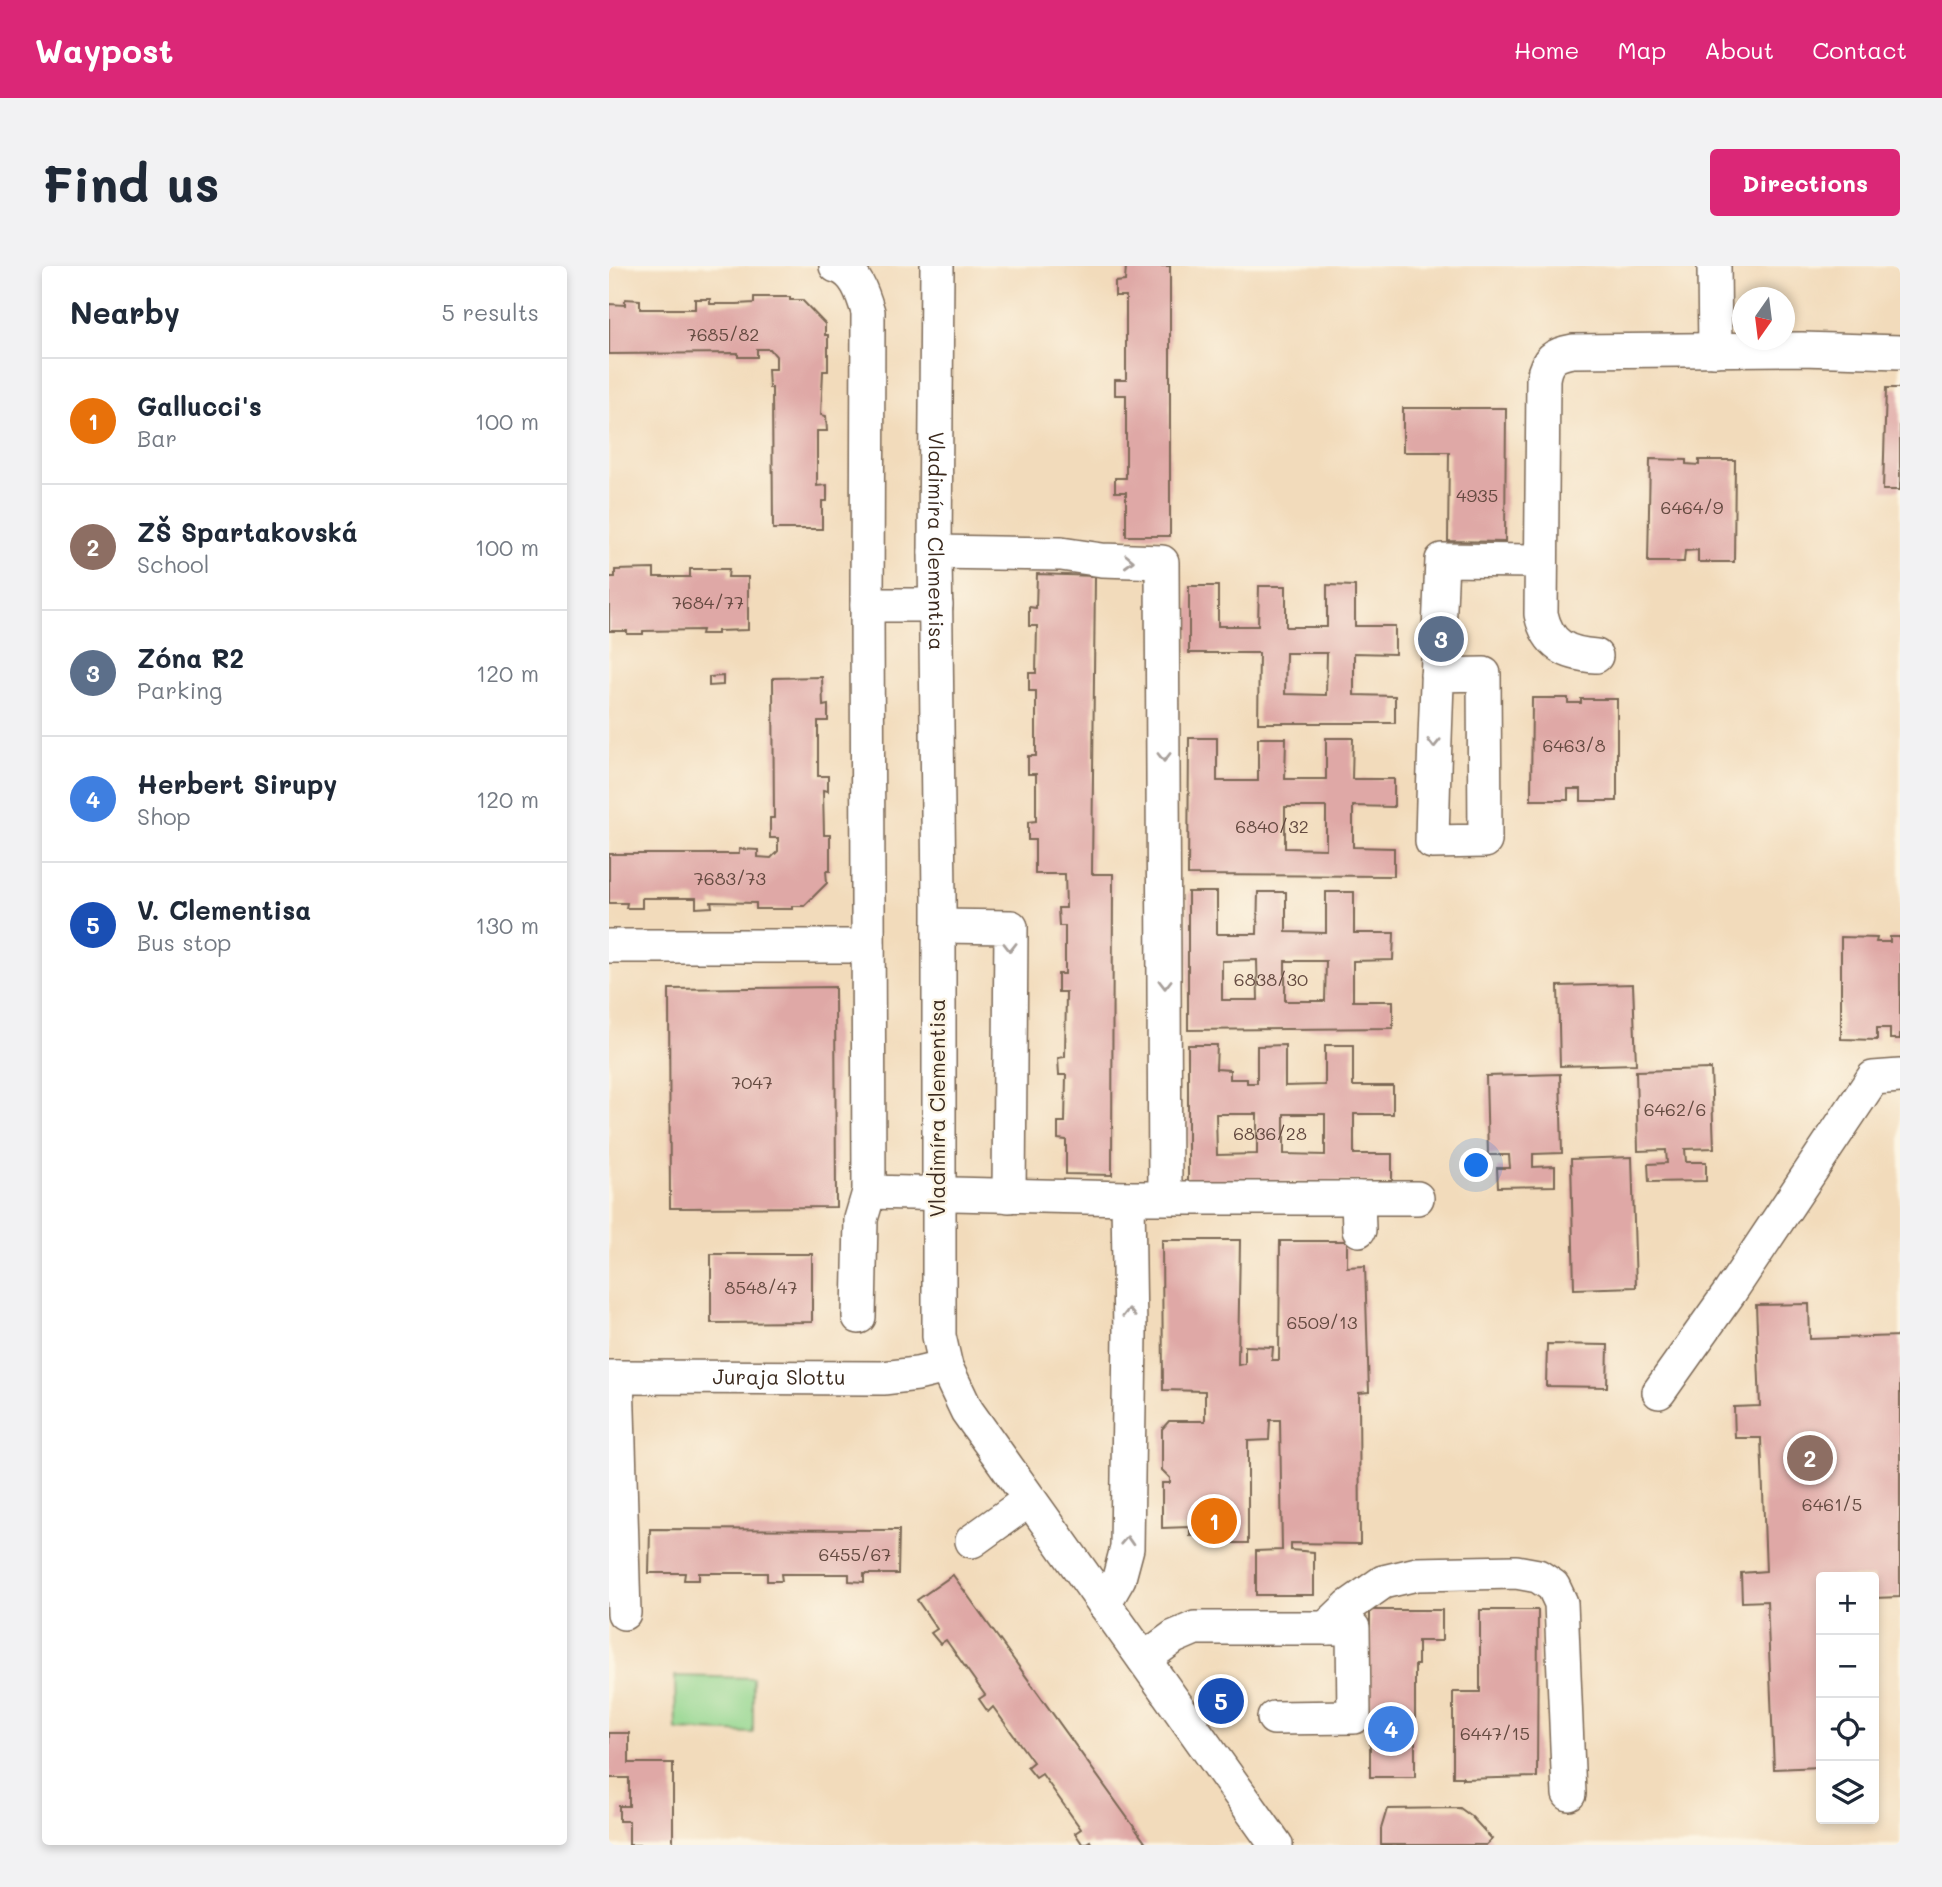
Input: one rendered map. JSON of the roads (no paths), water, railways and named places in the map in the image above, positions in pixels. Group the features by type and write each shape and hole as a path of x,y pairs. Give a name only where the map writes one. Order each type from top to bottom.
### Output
{"street":[{"path":"836,266 842,267 861,287 868,312 869,1192 861,1219 859,1317"},
{"name":"Vladimíra Clementisa","path":"937,266 935,552 939,1336 946,1367 967,1411 1276,1845"},
{"path":"1714,266 1715,349"},
{"path":"1596,656 1568,651 1555,642 1544,629 1541,614 1543,379 1545,367 1550,360 1560,353 1573,351 1802,349 1900,352"},
{"path":"935,552 1061,554 1102,560 1162,562 1165,1198"},
{"path":"1437,674 1484,674 1485,841 1432,842 1437,674 1442,560 1541,561"},
{"path":"867,605 936,605"},
{"path":"939,926 1011,927 1009,1196"},
{"path":"609,946 868,946"},
{"path":"1659,1392 1730,1292 1873,1078 1900,1076"},
{"path":"869,1192 1165,1198 1359,1214 1416,1198"},
{"path":"1104,1604 1119,1578 1127,1548 1130,1333 1128,1199"},
{"name":"Juraja Slottu","path":"613,1377 883,1377 916,1374 946,1367"},
{"path":"613,1377 624,1613"},
{"path":"972,1541 1029,1500"},
{"path":"1325,1628 1349,1606 1384,1582 1417,1574 1516,1572 1538,1576 1553,1587 1561,1603 1569,1794"},
{"path":"1144,1659 1174,1637 1195,1628 1353,1628 1354,1717 1274,1718"}],"place":[{"name":"Zóna R2","path":"1441,639"},
{"name":"ZŠ Spartakovská","path":"1810,1458"},
{"name":"Gallucci's","path":"1214,1521"},
{"name":"V. Clementisa","path":"1221,1701"},
{"name":"Herbert Sirupy","path":"1391,1729"}]}
